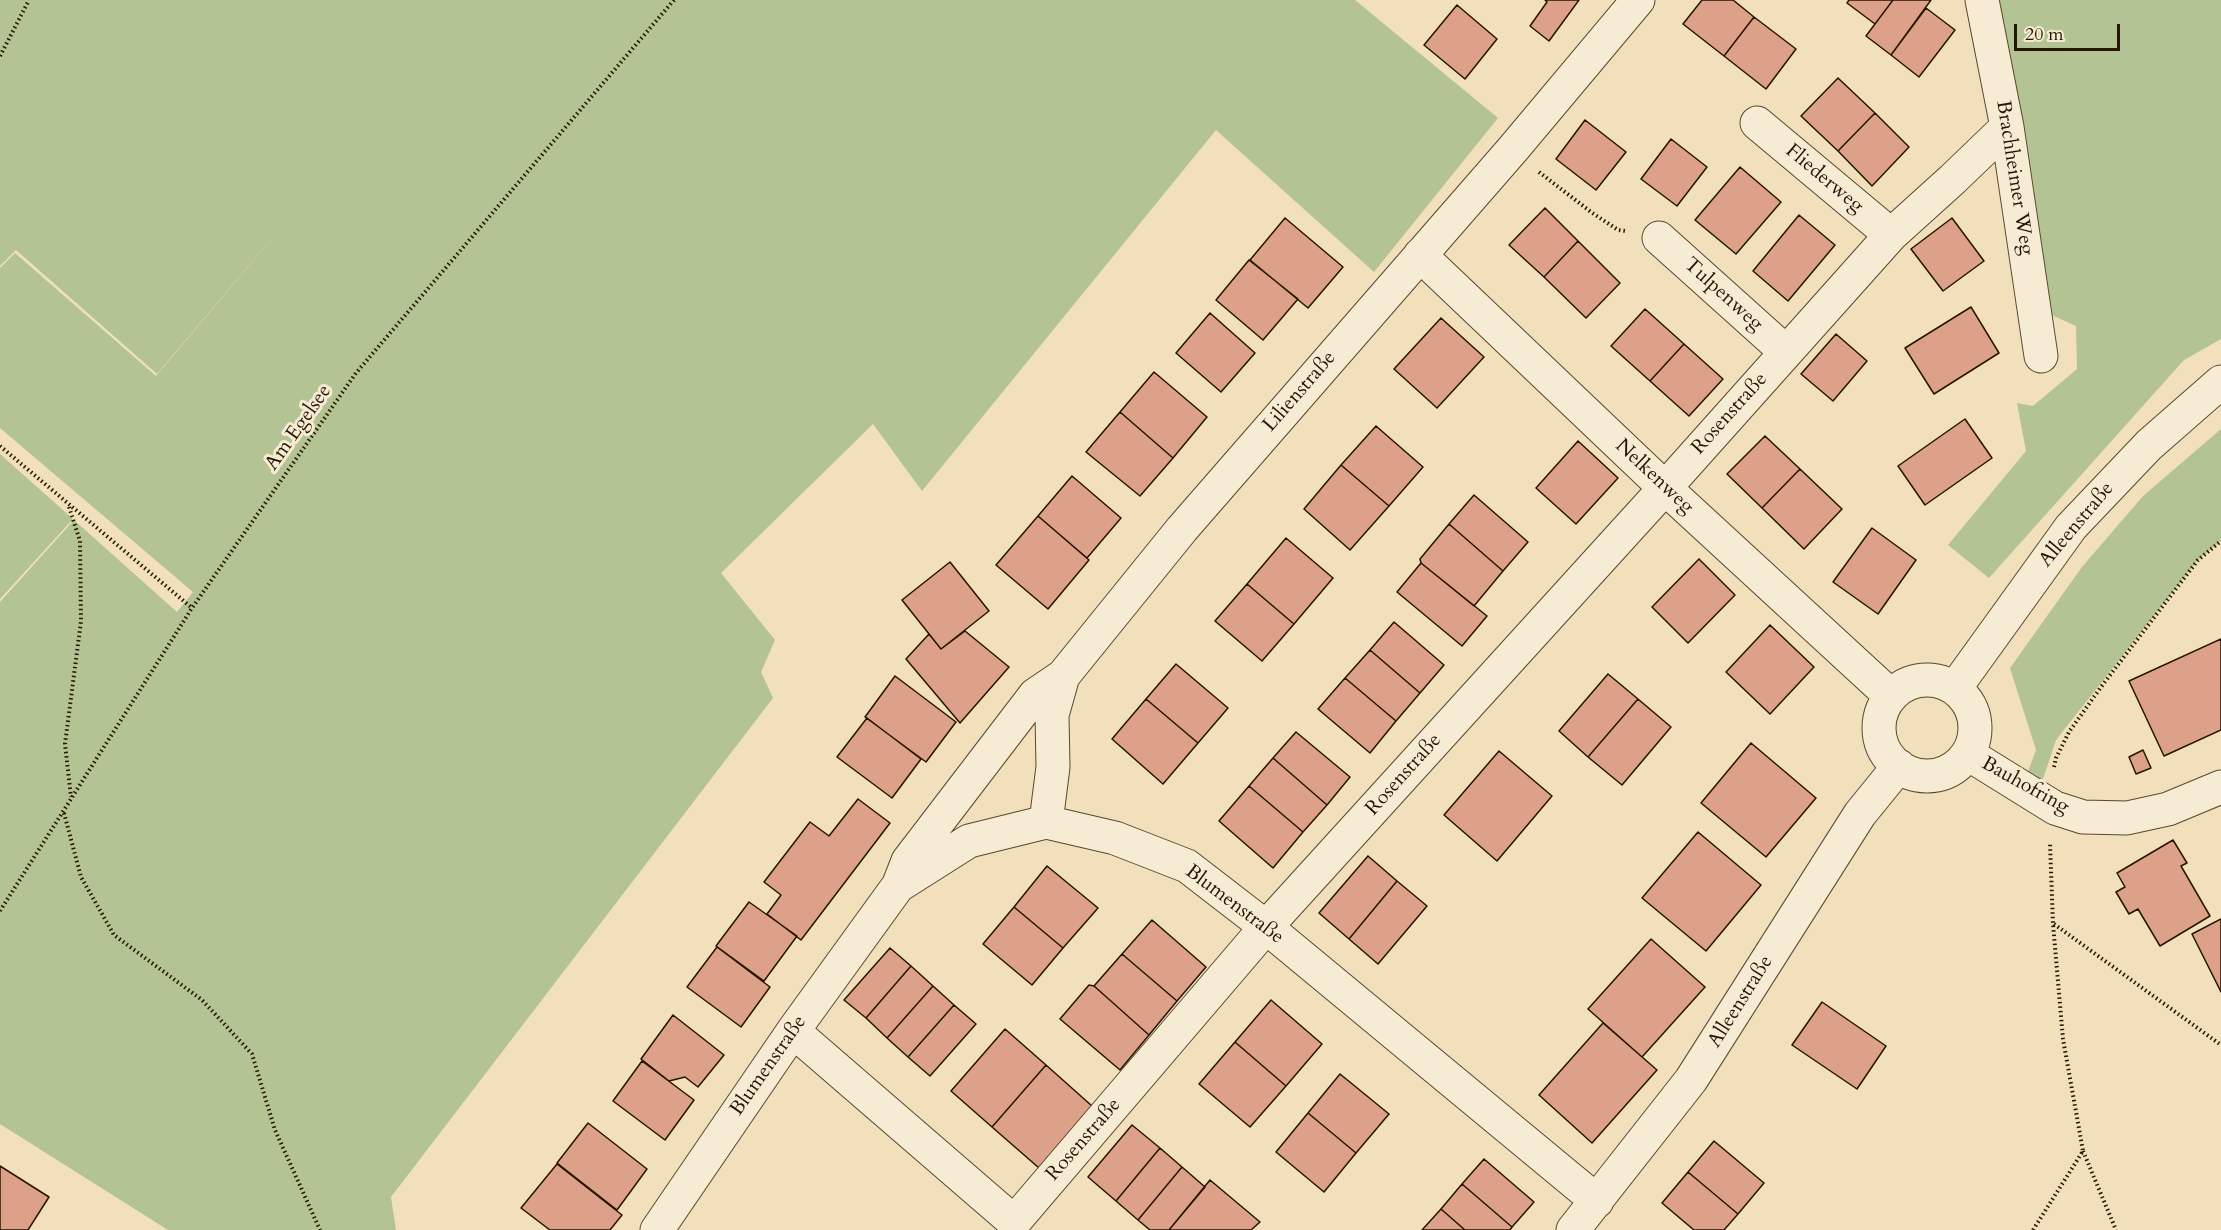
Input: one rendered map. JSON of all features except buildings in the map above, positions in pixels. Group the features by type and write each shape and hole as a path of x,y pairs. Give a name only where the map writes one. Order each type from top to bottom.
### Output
{"street":[{"name":"Lilienstraße","path":"1046,822 1053,767 1052,715 1063,676 1182,528 1513,149 1638,0"},
{"name":"Brachheimer Weg","path":"1982,0 2007,127 2041,356"},
{"name":"Fliederweg","path":"1758,123 1891,235"},
{"name":"Rosenstraße","path":"794,1030 1014,1222 1266,927 1665,488 1891,235 2007,127"},
{"name":"Tulpenweg","path":"1659,238 1786,352"},
{"name":"Nelkenweg","path":"1420,255 1665,488 1891,696"},
{"name":"Alleenstraße","path":"1955,688 2071,527 2149,444 2221,382"},
{"path":"898,886 908,861 1035,695 1063,676"},
{"path":"1926,679 1941,681 1955,688 1966,698 1973,712 1976,727 1968,753 1955,768 1939,774 1923,776 1906,771 1893,762 1883,748 1879,732 1881,716 1891,696 1911,682 1926,679"},
{"name":"Bauhofring","path":"1968,753 2049,804 2083,816 2127,818 2168,809 2221,787"},
{"name":"Alleenstraße","path":"1573,1230 1691,1080 1860,814 1899,766"},
{"name":"Blumenstraße","path":"657,1230 794,1030 898,886 969,841 1046,822 1115,838 1186,866 1266,927 1597,1201"}],"path":[{"path":"0,56 29,0"},
{"name":"Am Egelsee","path":"0,911 192,608 356,373 674,0"},
{"path":"1532,166 1618,230 1659,238"},
{"path":"0,446 69,507 192,608"},
{"path":"69,507 80,541 81,621 65,744 71,798"},
{"path":"2115,1230 2084,1151 2063,1039 2053,924 2049,804 2056,758 2069,732 2100,687 2198,560 2221,541"},
{"path":"63,813 81,877 114,935 202,1000 252,1054 274,1130 320,1230"},
{"path":"2053,924 2221,1045"},
{"path":"2033,1230 2084,1151"}],"green space":[{"path":"0,0 1355,0 1498,118 1374,272 1216,130 922,491 873,424 721,573 775,640 761,672 773,698 391,1197 396,1230 168,1230 0,1124 0,602 74,520 177,612 193,592 0,428 0,268 15,253 156,376 306,198 157,374 16,250 0,266"},
{"path":"1993,0 2221,0 2221,339 2184,360 1989,578 1948,545 2026,451 2017,403 2033,406 2077,369 2076,326 2047,313"},
{"path":"2221,429 2221,541 2198,560 2056,740 2041,785 2026,777 2036,750 2010,668 2082,567 2143,496"},
{"path":"0,454 73,519 0,599"}]}
